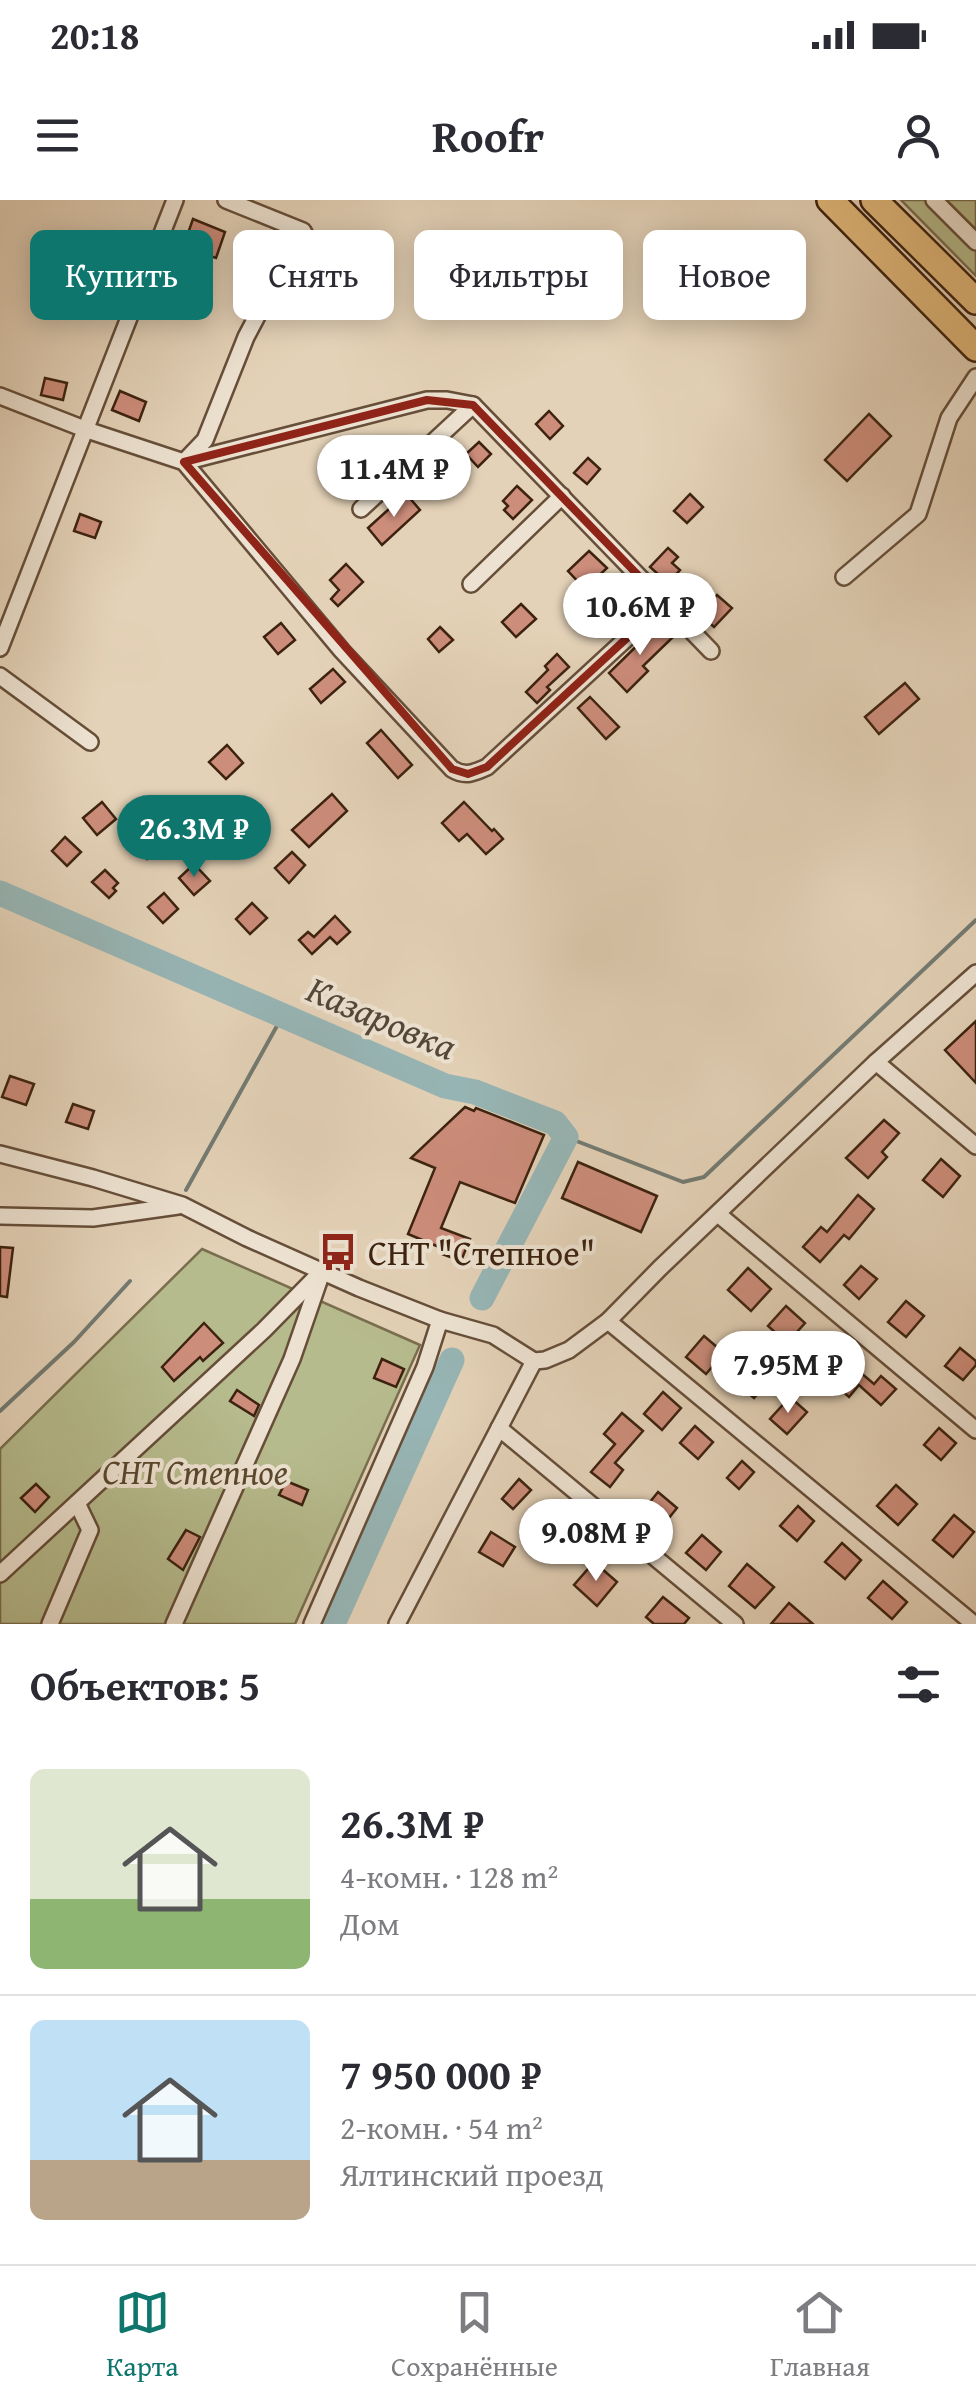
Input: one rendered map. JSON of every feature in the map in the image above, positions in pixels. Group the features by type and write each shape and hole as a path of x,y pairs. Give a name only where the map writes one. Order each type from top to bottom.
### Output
{"highway":[{"path":"830,200 976,348"},
{"path":"882,206 976,301"}],"street":[{"path":"0,648 175,200"},
{"path":"184,462 205,440 246,337 306,236 296,227 226,200"},
{"path":"934,200 976,242"},
{"path":"844,577 918,514 949,418 976,377"},
{"path":"0,396 184,462 342,651 459,773 468,774 487,766 665,603"},
{"path":"184,462 428,400 473,405 711,651"},
{"path":"361,509 473,405"},
{"path":"471,584 562,496"},
{"path":"0,676 90,742"},
{"path":"0,1154 182,1205 322,1272 440,1320 493,1335 534,1361 553,1358 608,1321 876,1062 976,973"},
{"path":"876,1062 976,1146"},
{"path":"0,1216 94,1218 182,1205"},
{"path":"718,1214 976,1430"},
{"path":"0,1574 322,1272"},
{"path":"174,1624 292,1359 322,1272"},
{"path":"312,1624 424,1367 440,1320"},
{"path":"608,1321 974,1624"},
{"path":"397,1624 534,1361"},
{"path":"499,1428 735,1624"},
{"path":"50,1624 90,1530 77,1503"}],"highlighted area":[{"path":"427,400 473,405 665,603 487,767 468,774 452,769 184,462"}],"green space":[{"path":"901,200 976,200 976,276"},
{"name":"СНТ Степное","path":"202,1249 420,1345 295,1624 0,1624 0,1449"}],"building":[{"path":"193,219 225,232 216,258 213,230 189,230"},
{"path":"45,378 67,383 63,400 41,395"},
{"path":"120,391 146,402 139,421 112,410"},
{"path":"549,411 563,426 550,439 536,424"},
{"path":"869,414 891,436 847,481 825,460"},
{"path":"479,442 491,454 478,467 466,454"},
{"path":"588,458 600,469 587,484 574,473"},
{"path":"439,467 451,480 439,493 426,480"},
{"path":"517,486 532,500 513,519 504,510 508,506 503,501"},
{"path":"690,494 703,507 687,523 674,511"},
{"path":"408,496 420,510 382,545 368,528"},
{"path":"80,514 101,522 95,538 74,531"},
{"path":"668,548 678,557 672,563 680,570 668,583 650,567"},
{"path":"589,551 607,568 585,589 568,571"},
{"path":"346,564 363,582 338,606 331,599 339,590 330,580"},
{"path":"612,595 624,608 611,620 599,607"},
{"path":"717,595 732,608 714,627 700,614"},
{"path":"521,604 536,619 516,637 502,622"},
{"path":"281,623 295,640 278,654 264,637"},
{"path":"659,624 673,637 643,666 648,671 627,692 609,673"},
{"path":"440,627 453,640 439,652 428,639"},
{"path":"557,654 569,667 547,687 550,690 537,703 526,692 548,670 545,666"},
{"path":"333,669 345,682 321,703 310,689"},
{"path":"905,683 919,699 879,734 865,717"},
{"path":"590,697 619,727 606,739 578,708"},
{"path":"381,730 412,765 398,778 367,743"},
{"path":"227,745 243,763 226,779 209,762"},
{"path":"332,794 347,811 309,847 292,830"},
{"path":"188,798 200,811 187,823 175,810"},
{"path":"102,802 116,819 97,835 83,818"},
{"path":"464,802 503,839 486,854 467,834 459,841 442,823"},
{"path":"249,824 263,839 246,855 232,841"},
{"path":"138,830 156,849 147,859 128,840"},
{"path":"65,837 81,852 67,866 52,851"},
{"path":"292,852 305,865 289,883 275,868"},
{"path":"194,864 210,881 194,895 179,878"},
{"path":"105,870 118,883 109,898 92,882"},
{"path":"164,893 178,909 163,923 148,907"},
{"path":"252,903 267,918 250,934 236,919"},
{"path":"335,916 350,932 337,944 330,937 312,954 299,940 308,932 314,937"},
{"path":"976,1021 976,1083 945,1050"},
{"path":"10,1076 34,1084 26,1105 2,1097"},
{"path":"73,1104 94,1111 88,1129 66,1122"},
{"path":"465,1107 544,1135 515,1203 460,1182 441,1228 470,1239 461,1261 408,1234 435,1168 411,1158"},
{"path":"884,1120 899,1133 882,1152 887,1157 868,1178 846,1158"},
{"path":"941,1159 960,1176 943,1197 923,1180"},
{"path":"578,1162 657,1196 641,1232 562,1198"},
{"path":"858,1195 874,1209 849,1239 844,1235 820,1262 803,1247 821,1227 827,1232"},
{"path":"0,1247 13,1248 7,1297 0,1296"},
{"path":"861,1266 877,1279 859,1299 844,1285"},
{"path":"748,1268 771,1289 751,1311 728,1290"},
{"path":"906,1301 924,1316 906,1337 888,1322"},
{"path":"786,1306 805,1323 787,1343 768,1326"},
{"path":"204,1323 223,1343 203,1361 200,1357 174,1381 162,1367"},
{"path":"704,1336 724,1353 706,1374 686,1357"},
{"path":"960,1348 976,1361 963,1380 945,1366"},
{"path":"382,1359 404,1369 396,1387 374,1378"},
{"path":"749,1361 770,1380 754,1398 733,1380"},
{"path":"848,1362 874,1384 881,1376 896,1389 881,1405 859,1385 849,1397 831,1381"},
{"path":"237,1390 259,1405 254,1416 230,1401"},
{"path":"663,1392 681,1408 662,1430 644,1414"},
{"path":"790,1397 807,1412 787,1434 770,1419"},
{"path":"622,1413 643,1431 615,1463 623,1470 610,1487 591,1472 615,1444 604,1434"},
{"path":"695,1426 713,1442 698,1459 680,1443"},
{"path":"939,1428 956,1443 941,1460 924,1445"},
{"path":"742,1461 754,1472 739,1489 727,1478"},
{"path":"519,1479 531,1490 513,1509 502,1499"},
{"path":"286,1481 308,1490 302,1505 279,1495"},
{"path":"36,1484 49,1497 35,1512 21,1498"},
{"path":"896,1485 917,1504 898,1525 877,1506"},
{"path":"658,1492 677,1508 660,1529 641,1513"},
{"path":"553,1501 573,1518 556,1539 536,1523"},
{"path":"798,1506 814,1521 797,1541 780,1526"},
{"path":"954,1515 974,1532 953,1557 933,1540"},
{"path":"186,1530 200,1537 183,1570 168,1559"},
{"path":"491,1532 515,1547 503,1566 479,1552"},
{"path":"702,1535 721,1552 706,1570 686,1553"},
{"path":"842,1543 861,1560 845,1579 825,1562"},
{"path":"594,1562 617,1582 597,1606 574,1585"},
{"path":"747,1564 774,1587 755,1608 729,1586"},
{"path":"883,1581 907,1602 892,1619 868,1598"},
{"path":"663,1597 689,1618 684,1624 654,1624 646,1617"},
{"path":"789,1603 813,1624 771,1624"}],"waterway":[{"name":"Казаровка","path":"0,893 445,1086 475,1092 555,1123 566,1137 482,1298"},
{"path":"566,1137 683,1182 704,1177 976,920"},
{"path":"186,1190 283,1015"},
{"path":"0,1411 74,1342 130,1281"},
{"name":"Казаровка","path":"333,1624 452,1360"}],"place":[{"name":"СНТ \"Степное\"","path":"338,1252"}]}
